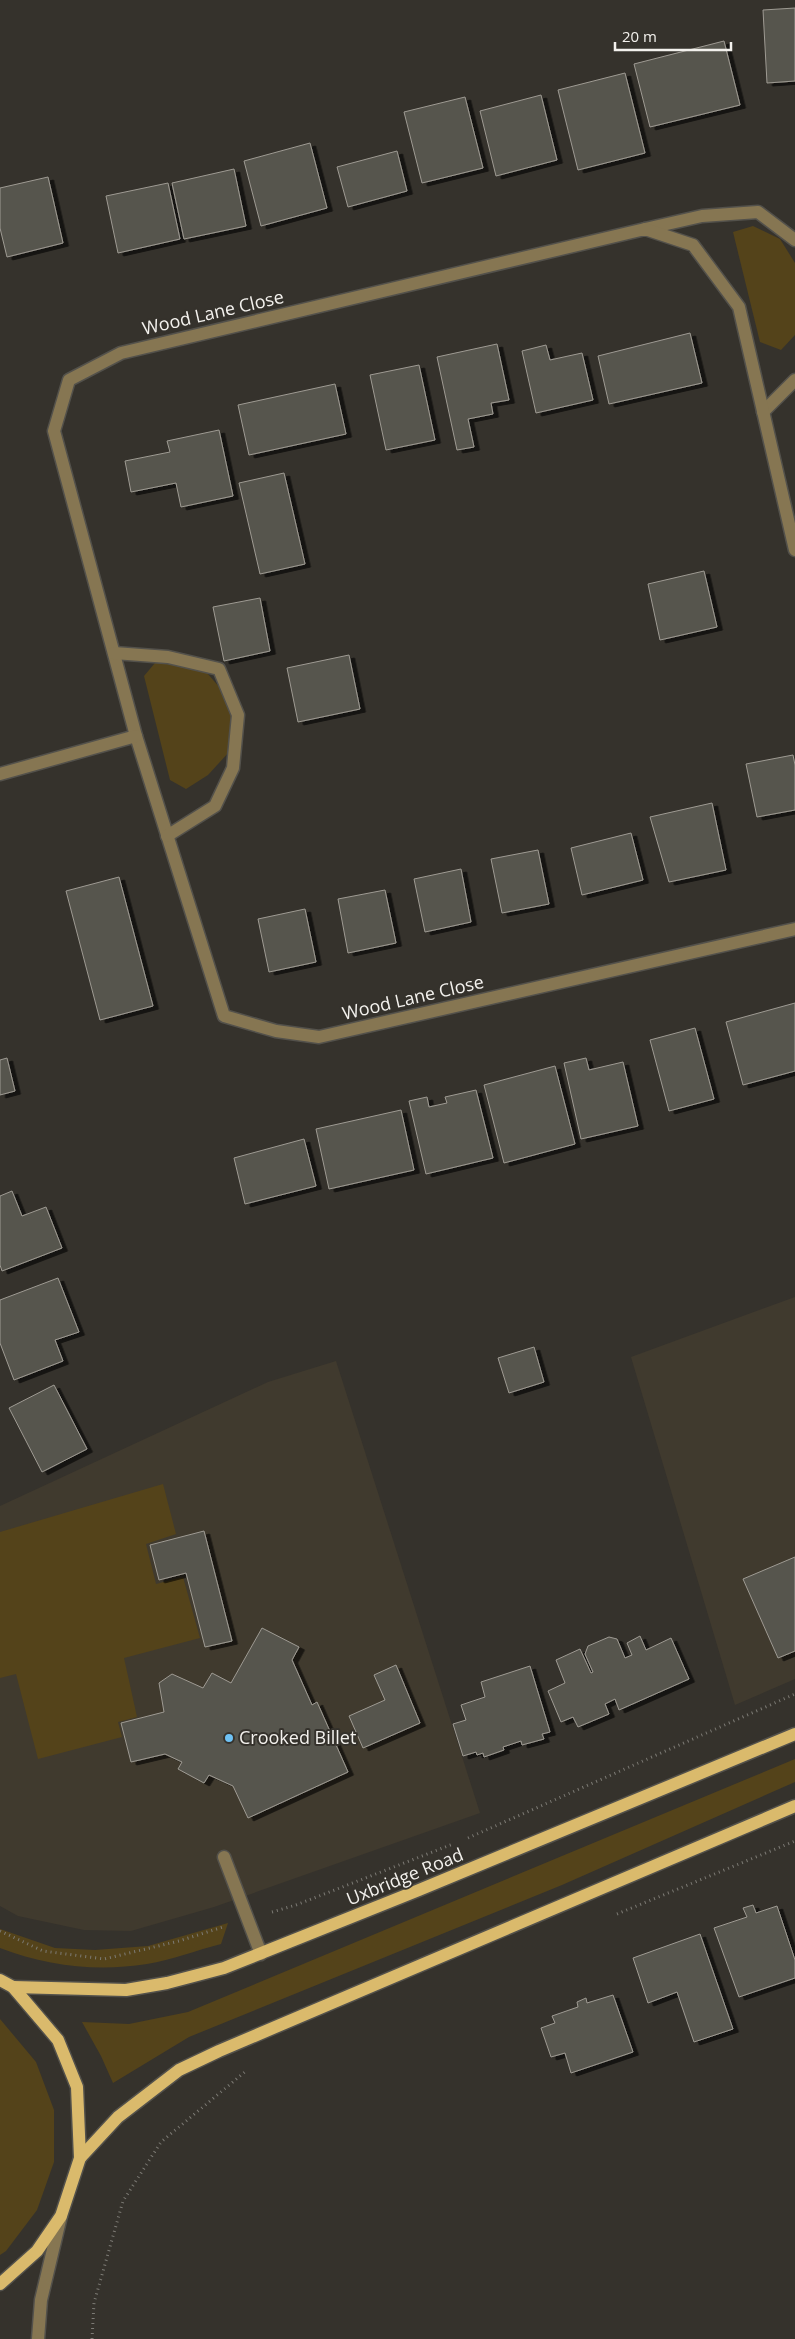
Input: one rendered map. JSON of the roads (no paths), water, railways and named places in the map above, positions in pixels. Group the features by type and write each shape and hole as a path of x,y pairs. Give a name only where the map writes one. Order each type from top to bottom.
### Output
{"main road":[{"name":"Uxbridge Road","path":"13,1987 126,1990 167,1984 224,1968 623,1807 795,1734"},
{"path":"80,2158 118,2117 179,2070 219,2050 795,1806"},
{"path":"0,1980 13,1987 58,2040 77,2087 80,2158 61,2216 37,2251 0,2284"}],"street":[{"name":"Wood Lane Close","path":"795,240 758,212 702,216 121,353 70,380 54,431 136,736 224,1016 276,1031 319,1037 795,929"},
{"path":"645,229 693,245 740,307 795,550"},
{"path":"763,412 795,380"},
{"path":"114,653 168,657 219,669 238,715 233,768 215,806 167,836"},
{"path":"0,774 136,736"},
{"path":"224,1857 261,1954"},
{"path":"38,2339 40,2300 61,2216"}],"place":[{"name":"Crooked Billet","path":"229,1738"}]}
